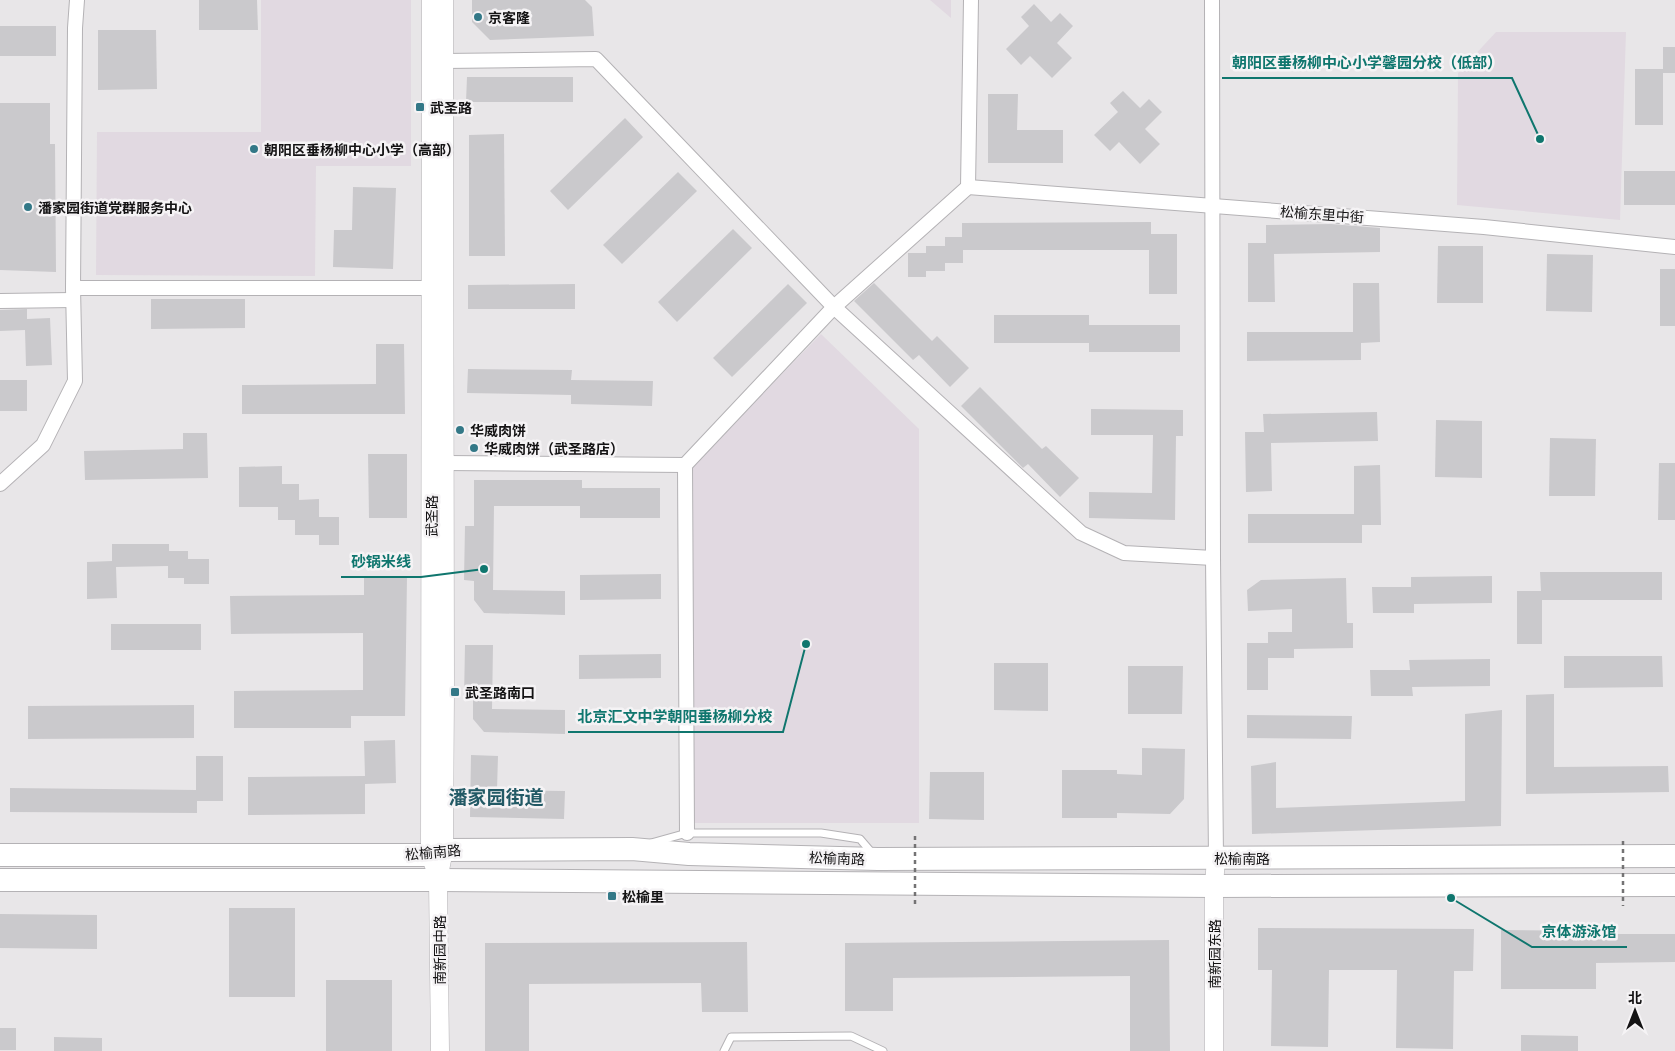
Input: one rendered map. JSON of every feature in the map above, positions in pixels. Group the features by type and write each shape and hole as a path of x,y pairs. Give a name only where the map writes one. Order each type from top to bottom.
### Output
{"main road":[{"name":"松榆南路","path":"0,856 632,849 689,854 878,859 1675,856"},
{"name":"松榆南路","path":"0,880 438,880 1214,886 1675,885"}],"street":[{"path":"0,484 43,445 75,381 73,294 75,28 77,0"},
{"name":"武圣路","path":"431,0 431,288 437,852"},
{"name":"武圣路","path":"437,852 445,463 444,0"},
{"path":"687,832 684,465 834,307 968,187 971,0"},
{"path":"1212,0 1211,206 1216,858"},
{"path":"444,61 596,59 834,307 1081,533 1124,553 1213,558"},
{"name":"松榆东里中街","path":"968,187 1484,227 1675,247"},
{"path":"0,300 73,294 431,288"},
{"path":"445,463 684,465"},
{"name":"南新园中路","path":"437,852 440,1051"},
{"name":"南新园东路","path":"1214,1051 1214,886 1216,858"}],"lane":[{"path":"632,849 687,832 821,832 860,839 878,859"},
{"path":"724,1051 731,1037 851,1036 883,1051"}],"path":[{"path":"915,836 915,907"},
{"path":"1623,841 1623,906"}],"shaded area":[{"name":"朝阳区垂杨柳中心小学（高部）","path":"261,0 411,0 411,166 316,166 315,276 96,275 97,132 261,132"},
{"path":"930,0 951,0 951,18"},
{"path":"1496,32 1626,32 1620,220 1457,205 1458,73"},
{"path":"821,334 919,429 919,823 692,823 693,465"}],"building":[{"path":"199,0 257,0 258,30 199,30"},
{"path":"472,0 585,0 592,7 594,36 490,40 472,22"},
{"path":"1034,4 1051,22 1060,13 1073,26 1057,43 1072,58 1052,78 1030,56 1021,65 1006,49 1029,26 1021,17"},
{"path":"0,26 56,26 56,56 0,56"},
{"path":"98,30 156,30 157,89 98,90"},
{"path":"1663,47 1675,47 1675,73 1663,73 1663,125 1635,125 1635,69 1663,69"},
{"path":"467,77 573,77 573,102 466,102"},
{"path":"1123,91 1140,108 1149,99 1162,112 1145,129 1160,144 1140,164 1119,142 1110,151 1094,135 1118,112 1110,103"},
{"path":"988,94 1018,94 1017,130 1063,130 1063,163 988,163"},
{"name":"潘家园街道党群服务中心","path":"0,103 50,103 50,144 55,144 56,272 0,270"},
{"path":"625,118 643,137 568,210 550,191"},
{"path":"504,134 505,256 469,256 469,135"},
{"path":"1624,171 1675,171 1675,205 1624,205"},
{"path":"678,172 697,191 622,264 603,245"},
{"path":"353,187 396,188 393,269 333,267 334,230 352,230"},
{"path":"1151,222 1151,234 1177,234 1177,294 1149,294 1149,250 963,250 963,263 945,263 945,271 926,271 926,277 908,277 908,253 926,253 926,246 945,246 945,237 962,237 962,223"},
{"path":"1331,224 1380,228 1380,252 1274,254 1275,302 1248,302 1248,243 1266,243 1266,225"},
{"path":"733,229 752,248 677,322 658,302"},
{"path":"1438,246 1483,246 1483,303 1437,303"},
{"path":"1547,254 1593,255 1592,312 1546,311"},
{"path":"1660,269 1675,269 1675,326 1660,326"},
{"path":"874,283 932,341 937,336 969,368 950,387 919,355 913,360 854,301"},
{"path":"1353,283 1379,283 1380,342 1361,343 1361,360 1247,361 1247,332 1353,332"},
{"path":"575,284 575,309 468,309 468,285"},
{"path":"788,284 807,303 732,377 713,358"},
{"path":"151,299 245,299 245,328 151,329"},
{"path":"27,309 27,319 50,318 52,365 26,366 25,330 0,331 0,310"},
{"path":"994,315 1089,315 1089,325 1180,325 1180,352 1089,352 1089,343 994,343"},
{"path":"376,344 404,344 405,414 242,414 242,385 376,384"},
{"path":"468,369 572,370 571,380 653,381 652,406 571,404 571,395 467,393"},
{"path":"0,380 27,380 27,411 0,411"},
{"path":"980,387 1042,449 1046,446 1079,478 1060,497 1028,464 1023,468 961,406"},
{"path":"1091,409 1183,410 1183,436 1176,436 1175,520 1089,518 1089,492 1152,493 1153,435 1091,435"},
{"path":"1377,412 1378,441 1271,443 1272,491 1246,492 1245,432 1264,432 1263,414"},
{"path":"1436,420 1482,421 1482,478 1435,477"},
{"path":"183,433 207,433 208,478 85,480 84,451 183,449"},
{"path":"1550,438 1596,439 1595,496 1549,496"},
{"path":"368,454 407,454 407,518 369,518"},
{"path":"1659,463 1675,463 1675,520 1658,520"},
{"path":"1380,465 1381,525 1362,525 1362,543 1248,543 1248,514 1354,514 1354,466"},
{"path":"282,466 282,484 299,484 299,500 319,499 319,517 339,517 339,545 319,545 319,535 295,535 295,520 278,520 278,507 239,507 239,467"},
{"path":"474,480 582,480 582,488 660,488 660,518 580,518 580,506 494,506 493,590 565,591 565,615 484,613 474,600 474,581 464,580 465,526 474,526"},
{"path":"112,544 169,544 169,551 188,551 188,559 209,559 209,584 184,584 184,578 168,578 168,566 116,567 117,598 87,599 87,562 112,561"},
{"path":"1540,572 1662,572 1662,600 1542,600 1542,644 1517,644 1517,591 1541,591"},
{"path":"661,574 661,599 580,600 580,575"},
{"path":"364,576 407,577 405,716 351,716 351,728 234,728 234,691 363,690 363,633 231,634 230,596 364,595"},
{"path":"1492,576 1492,603 1414,604 1414,613 1373,613 1372,587 1411,587 1411,577"},
{"path":"1346,578 1347,623 1353,623 1353,648 1294,649 1294,658 1268,658 1268,690 1247,690 1247,643 1268,643 1268,632 1292,632 1292,609 1248,611 1247,590 1261,580"},
{"path":"111,624 201,624 201,650 111,650"},
{"path":"465,645 493,645 492,709 565,710 565,734 484,732 473,719 473,699 464,699"},
{"path":"661,654 661,678 579,679 579,655"},
{"path":"1564,656 1662,656 1663,687 1564,688"},
{"path":"1490,659 1490,686 1412,687 1413,696 1371,696 1370,670 1410,670 1409,660"},
{"path":"994,663 1048,663 1048,711 994,710"},
{"path":"1128,666 1183,666 1182,714 1128,714"},
{"path":"1554,694 1554,767 1668,766 1669,792 1526,794 1526,695"},
{"path":"194,705 194,738 28,739 28,706"},
{"path":"1502,710 1501,826 1252,834 1251,766 1276,762 1276,808 1465,801 1465,714"},
{"path":"1247,715 1352,716 1351,739 1247,738"},
{"path":"395,740 396,783 365,784 365,814 248,815 248,777 365,776 364,741"},
{"path":"1142,748 1185,749 1184,799 1170,814 1117,813 1117,818 1062,818 1062,770 1117,770 1117,774 1142,775"},
{"path":"471,755 498,756 497,790 565,791 564,819 470,817"},
{"path":"196,756 223,756 223,801 197,801 197,813 10,812 10,788 196,790"},
{"path":"930,772 984,772 984,820 929,819"},
{"path":"229,908 295,908 295,997 229,997"},
{"path":"0,914 97,915 97,949 0,948"},
{"path":"1258,928 1474,929 1473,971 1454,971 1453,1049 1396,1048 1397,970 1329,970 1328,1047 1271,1046 1272,970 1258,970"},
{"path":"1501,930 1596,931 1596,934 1675,934 1675,962 1596,963 1596,989 1501,989"},
{"path":"1169,940 1170,1051 1130,1051 1130,976 893,978 893,1011 845,1011 845,943"},
{"path":"747,942 748,1012 702,1012 701,983 529,984 529,1051 485,1051 485,943"},
{"path":"326,980 392,980 392,1051 326,1051"},
{"path":"0,1028 16,1028 16,1050 0,1050"},
{"path":"1521,1035 1578,1036 1578,1051 1521,1051"},
{"path":"54,1037 102,1038 102,1051 54,1051"}],"place":[{"name":"京客隆","path":"478,17"},
{"name":"武圣路","path":"420,107"},
{"name":"朝阳区垂杨柳中心小学馨园分校（低部）","path":"1540,139"},
{"name":"朝阳区垂杨柳中心小学（高部）","path":"254,149"},
{"name":"潘家园街道党群服务中心","path":"28,207"},
{"name":"华威肉饼","path":"460,430"},
{"name":"华威肉饼（武圣路店）","path":"474,448"},
{"name":"砂锅米线","path":"484,569"},
{"name":"北京汇文中学朝阳垂杨柳分校","path":"806,644"},
{"name":"武圣路南口","path":"455,692"},
{"name":"松榆里","path":"612,896"},
{"name":"京体游泳馆","path":"1451,898"}],"district":[{"name":"潘家园街道","path":"496,797"}]}
